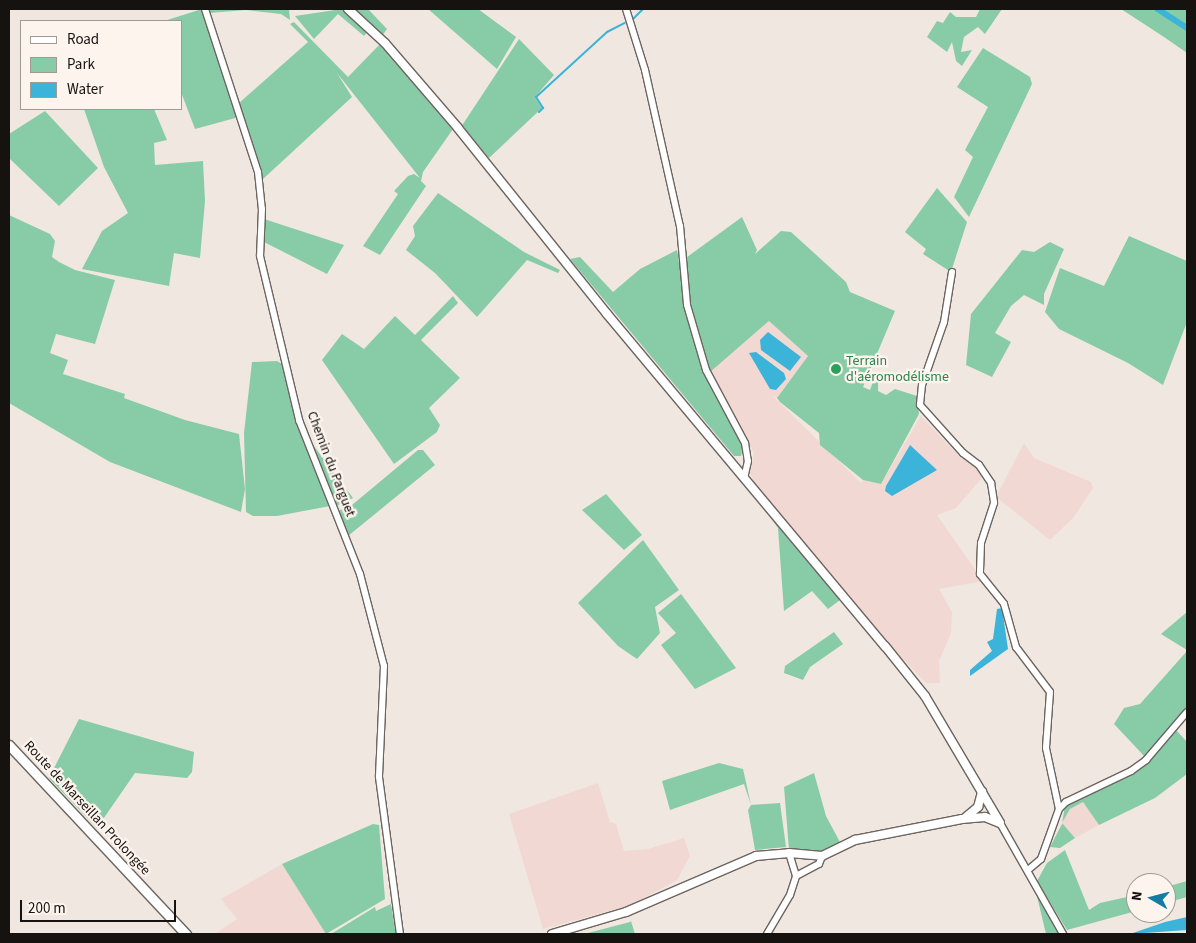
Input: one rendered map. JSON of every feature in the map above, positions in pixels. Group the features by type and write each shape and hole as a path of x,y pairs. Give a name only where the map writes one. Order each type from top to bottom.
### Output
{"main road":[{"name":"Route de Marseillan Prolongée","path":"9,745 186,934"}],"street":[{"name":"Chemin du Parguet","path":"205,9 258,172 262,208 260,256 299,420 360,574 384,666 379,777 400,934"},
{"path":"348,9 384,43 458,128 744,480 925,696 1028,870 1063,934"},
{"path":"626,9 645,70 680,226 687,305 706,370 745,443 748,461 744,480"},
{"path":"952,272 944,322 922,385 920,406 962,453 984,470 994,489 994,503 981,543 980,574 1004,604 1016,647 1050,692 1046,748 1060,810"},
{"path":"1028,870 1041,859 1060,810 1066,802 1138,766 1179,726 1187,712"},
{"path":"976,814 982,792"},
{"path":"552,934 626,912 736,862 789,853 822,856 855,840 962,819 990,806"},
{"path":"976,814 1000,822"},
{"path":"767,934 790,896 796,876 789,853"},
{"path":"796,876 819,864 822,856"}],"shaded area":[{"path":"769,321 808,356 777,398 772,395 861,483 863,480 881,484 921,416 960,457 976,467 982,478 956,508 937,515 983,581 939,589 952,612 951,633 939,661 940,683 926,683 897,653 757,487 750,473 754,453 709,373"},
{"path":"1024,443 1034,458 1091,482 1093,488 1074,517 1050,540 996,497"},
{"path":"598,783 610,822 616,824 624,851 648,849 684,838 690,856 677,880 631,905 543,929 509,814"},
{"path":"1083,802 1099,825 1075,838 1062,823 1070,809"},
{"path":"282,864 326,934 215,934 237,919 221,899"}],"green space":[{"path":"202,9 239,117 195,129 182,95 182,20 167,20"},
{"path":"208,9 289,9 290,20 281,14 246,10 209,13"},
{"path":"342,9 368,31 364,36 338,14 314,39 295,16"},
{"path":"355,9 368,9 387,29 382,36"},
{"path":"428,9 478,9 516,37 497,69"},
{"path":"980,9 1002,9 985,34 978,27 964,37 961,52 972,50 962,66 956,61 952,42 947,52 927,37 937,21 943,23 950,12 956,17 976,17"},
{"path":"1121,9 1187,9 1187,53 1164,37"},
{"path":"294,22 348,77 381,43 453,129 423,172 421,181 426,186 380,255 363,246 398,194 394,191 408,176 414,174 420,178 337,73 352,97 263,179 239,103 308,42 290,24"},
{"path":"519,39 554,75 535,97 542,108 489,158 461,127"},
{"path":"983,48 1030,77 1032,84 969,217 954,197 973,157 965,150 988,107 957,87"},
{"path":"84,110 154,110 167,140 154,143 155,165 203,161 205,201 200,258 174,253 169,286 82,269 102,231 128,213 104,167"},
{"path":"45,111 98,168 59,206 9,158 9,134"},
{"path":"937,188 967,222 951,272 923,254 926,249 905,232"},
{"path":"438,193 524,252 560,270 558,273 527,260 477,317 435,273 406,250 415,236 413,226"},
{"path":"9,215 50,234 55,241 52,257 59,262 75,270 115,280 95,344 56,334 50,353 68,360 63,374 125,394 124,398 185,420 239,434 245,489 241,512 110,462 9,403"},
{"path":"742,217 757,250 755,254 781,231 791,232 846,282 850,292 895,311 863,387 870,390 874,379 878,381 878,391 886,395 895,389 917,396 919,414 881,484 863,480 820,445 819,433 777,398 808,356 769,321 709,373 689,307 683,260"},
{"path":"264,219 344,245 327,274 262,241"},
{"path":"1129,236 1187,261 1187,322 1163,385 1128,363 1059,329 1045,312 1060,268 1104,286"},
{"path":"1050,242 1064,249 1044,294 1044,305 1024,295 1011,306 995,333 1011,342 992,377 966,365 971,314 1022,250 1034,252"},
{"path":"677,250 690,327 743,445 741,456 734,456 570,259 580,257 613,292 640,269"},
{"path":"453,296 458,303 421,340 460,378 429,408 440,425 437,432 394,464 322,360 342,334 364,349 395,316 415,335"},
{"path":"277,361 282,364 303,441 330,506 277,516 253,516 246,512 244,433 252,362"},
{"path":"307,437 353,498 336,506"},
{"path":"418,450 423,450 435,465 348,536 338,511 352,505"},
{"path":"606,494 642,535 624,550 582,510"},
{"path":"755,496 840,600 828,609 812,591 784,611 778,528"},
{"path":"643,540 679,590 655,607 660,633 637,659 618,646 578,603"},
{"path":"681,594 736,668 695,689 661,645 676,633 658,613"},
{"path":"1187,612 1187,650 1161,634"},
{"path":"834,632 843,644 810,667 803,680 784,673 785,666"},
{"path":"1187,651 1187,708 1146,758 1114,724 1124,708 1140,704"},
{"path":"79,719 194,752 192,772 187,778 135,773 97,828 49,778"},
{"path":"1176,730 1187,742 1187,774 1155,798 1099,825 1083,802 1070,809 1062,823 1065,805 1120,779"},
{"path":"719,763 743,769 751,805 744,784 670,810 662,781"},
{"path":"814,773 826,816 841,844 821,853 789,850 784,787"},
{"path":"780,803 786,847 755,850 748,810 751,805"},
{"path":"373,824 379,825 385,899 326,934 282,864"},
{"path":"1062,824 1075,838 1060,848 1050,847"},
{"path":"1065,850 1089,910 1100,903 1126,897 1126,914 1067,930 1037,881 1047,863"},
{"path":"1187,881 1187,897 1176,900 1176,884"},
{"path":"1036,892 1059,934 1046,934"},
{"path":"391,904 396,934 331,934 375,907 376,911"},
{"path":"630,922 635,934 584,934"}],"water":[{"path":"768,332 801,357 790,371 761,350 760,340"},
{"path":"756,352 784,373 786,379 776,390 770,389 749,353"},
{"path":"910,445 937,470 892,496 885,491 886,486"},
{"path":"1002,608 1008,649 970,676 970,670 992,651 987,642 993,639 997,609"},
{"path":"1187,917 1187,930 1130,934 1162,923 1176,923 1176,920"}],"waterway":[{"path":"631,21 643,9"},
{"path":"1158,9 1187,28"},
{"path":"539,112 543,108 536,97 607,32 625,23"}],"place":[{"name":"Terrain d'aéromodélisme","path":"836,369"}]}
